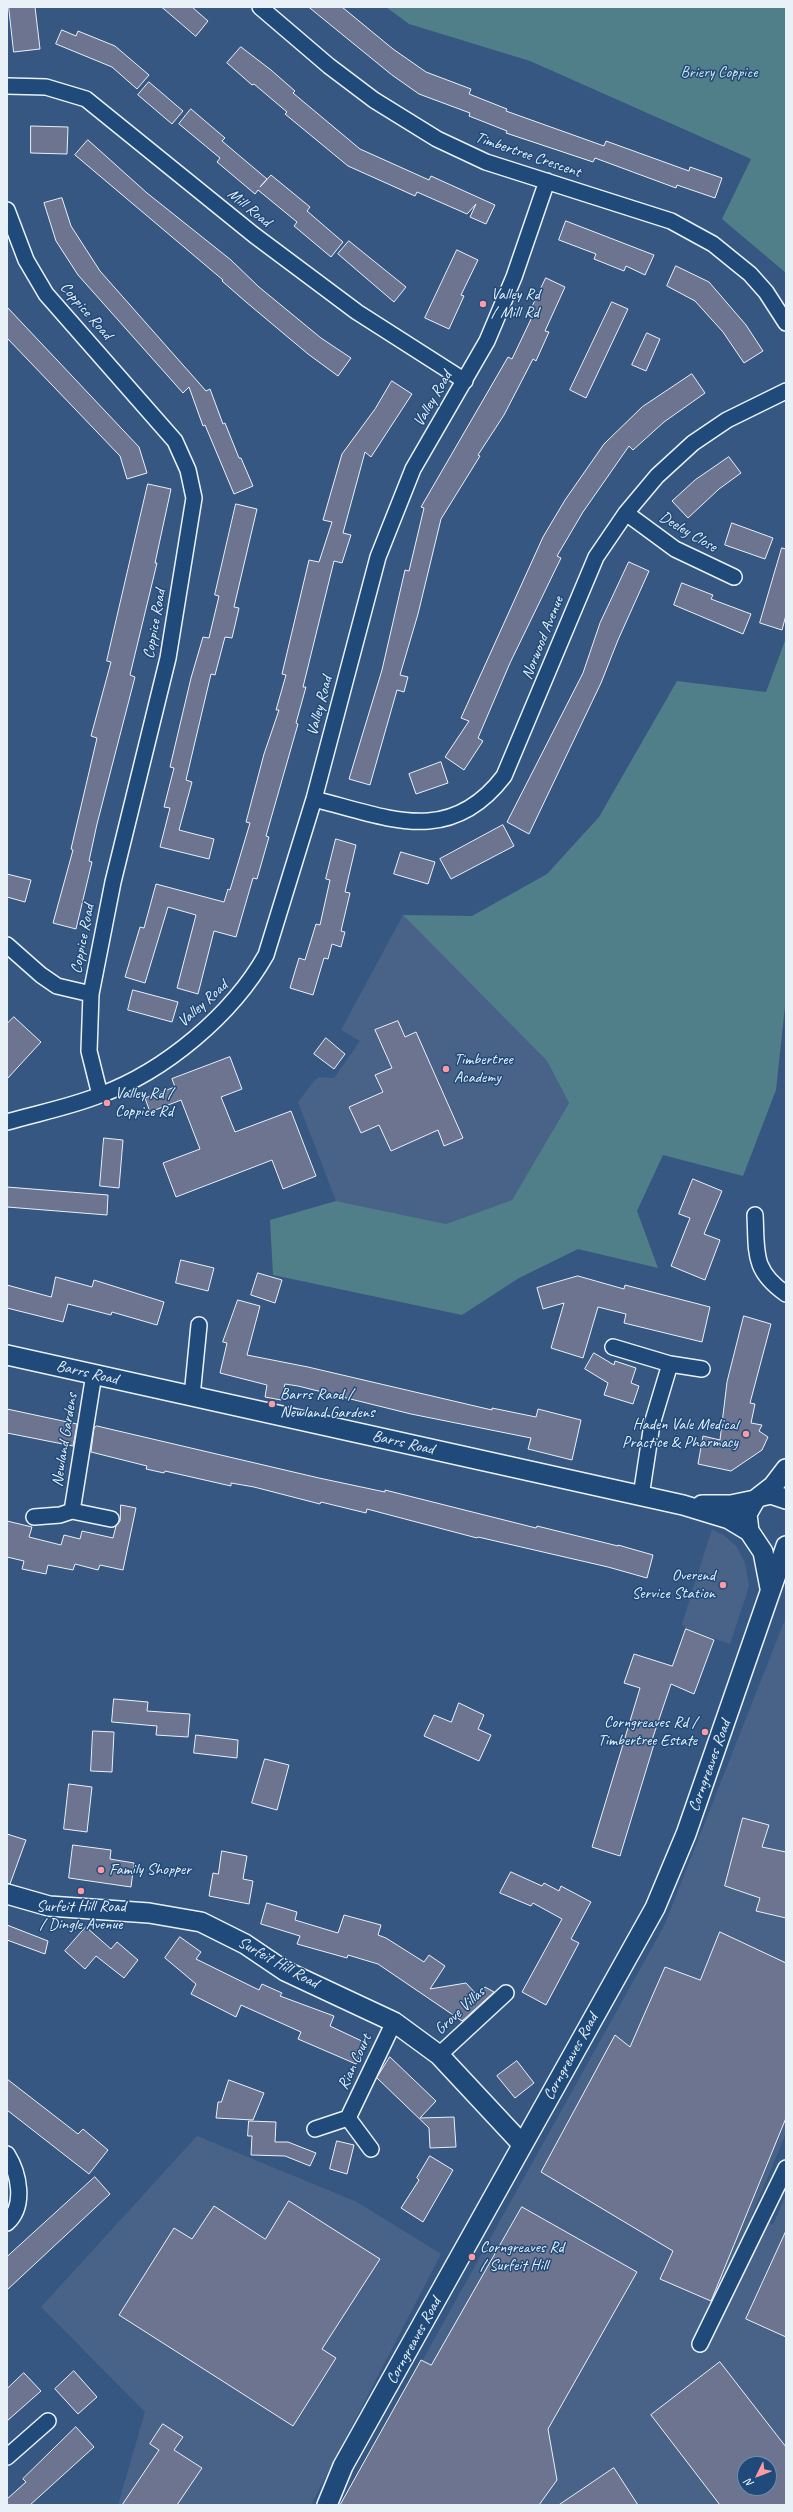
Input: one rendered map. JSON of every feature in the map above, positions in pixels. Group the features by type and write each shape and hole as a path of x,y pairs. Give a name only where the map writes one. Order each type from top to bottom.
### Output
{"street":[{"name":"Timbertree Crescent","path":"260,7 329,66 374,100 437,139 486,162 671,221 693,232 720,249 750,274 766,292 786,323"},
{"name":"Mill Road","path":"7,86 46,87 86,99 254,236 357,312 464,381"},
{"name":"Valley Road","path":"7,1122 100,1095 144,1075 170,1057 216,1018 243,992 254,977 266,955 314,799 378,557 413,469 486,341 514,277 547,181"},
{"name":"Coppice Road","path":"7,210 26,260 46,294 175,441 188,470 194,498 168,658 113,882 91,994 89,1052 100,1095"},
{"name":"Norwood Avenue","path":"314,799 418,823 457,815 483,800 504,776 596,558 626,513 657,476 693,443 727,420 786,391"},
{"name":"Deeley Close","path":"626,513 675,549 697,562 734,577"},
{"path":"7,945 40,976 57,986 91,994"},
{"path":"755,1215 758,1263 772,1285 786,1294"},
{"path":"192,1396 199,1325"},
{"path":"613,1347 670,1364 702,1369"},
{"name":"Barrs Road","path":"7,1355 683,1505 729,1519 752,1534"},
{"path":"641,1496 652,1424 670,1364"},
{"name":"Newland Gardens","path":"72,1511 94,1374"},
{"name":"Corngreaves Road","path":"770,1590 763,1552 752,1534 747,1514 759,1498 774,1486 786,1469"},
{"path":"759,1498 771,1494 786,1499"},
{"name":"Barrs Road","path":"683,1505 731,1505 759,1498"},
{"name":"Newland Gardens","path":"34,1517 60,1515 72,1511 111,1519"},
{"path":"752,1534 770,1543 786,1538"},
{"name":"Corngreaves Road","path":"327,2505 344,2466 522,2144 655,1908 686,1834 786,1546"},
{"name":"Surfeit Hill Road","path":"7,1894 49,1906 150,1913 201,1922 245,1944 285,1971 394,2022 439,2055 522,2144"},
{"name":"Grove Villas","path":"439,2055 506,1994"},
{"name":"Rian Court","path":"348,2118 394,2022"},
{"path":"315,2129 348,2118 371,2149"},
{"path":"7,2154 15,2166 20,2186 12,2218 7,2223"},
{"path":"700,2344 786,2168"},
{"path":"7,2457 48,2421"}],"shaded area":[{"name":"Timbertree Academy","path":"403,915 547,1061 569,1103 512,1200 446,1224 336,1201 298,1102 319,1077 334,1078 360,1041 341,1030"},
{"path":"712,1529 725,1536 737,1547 745,1563 749,1586 730,1644 686,1629 682,1624"},
{"path":"786,1617 786,2133 752,2215 773,2225 786,2194 786,2505 342,2505 664,1926"},
{"path":"197,2136 357,2202 441,2254 311,2505 118,2505 145,2412 41,2307"}],"green space":[{"name":"Briery Coppice","path":"386,7 786,7 786,273 722,219 751,159 530,61 409,24"},
{"path":"786,638 786,997 776,1090 743,1176 663,1155 637,1211 658,1268 578,1249 519,1278 462,1315 273,1275 270,1220 336,1201 446,1224 512,1200 569,1103 547,1061 403,915 472,916 547,874 599,817 677,681 766,692"}],"building":[{"path":"9,7 35,7 40,49 14,52"},
{"path":"162,7 192,7 208,21 196,36"},
{"path":"309,7 342,7 393,49 426,72 471,89 469,94 507,109 506,111 604,146 606,141 689,171 690,167 722,178 715,198 677,185 676,188 595,158 593,162 506,133 507,131 469,116 470,113 419,94 392,75"},
{"path":"62,30 76,36 78,31 115,46 149,75 137,89 112,67 56,44"},
{"path":"241,47 271,70 295,91 293,93 360,149 429,180 431,176 495,205 486,224 470,217 476,204 467,214 417,192 415,196 348,166 285,114 287,112 254,84 252,85 227,63"},
{"path":"149,82 183,111 172,124 138,95"},
{"path":"191,109 225,138 222,141 267,179 260,187 271,175 310,207 307,211 343,242 331,257 294,226 297,222 258,190 255,194 217,162 220,158 179,124"},
{"path":"31,126 68,127 67,154 31,153"},
{"path":"88,140 147,193 231,260 259,287 321,338 351,358 338,376 308,354 246,302 222,281 223,280 75,155"},
{"path":"62,198 71,226 100,271 206,391 210,389 223,424 225,423 239,458 241,458 253,486 234,494 205,425 203,426 189,387 183,393 78,275 56,241 44,203"},
{"path":"566,221 654,255 645,275 626,266 624,271 594,259 596,254 559,240"},
{"path":"349,241 406,287 394,302 338,254"},
{"path":"457,250 478,260 461,295 464,296 449,329 425,318"},
{"path":"676,266 709,282 746,325 763,351 744,363 723,332 695,301 667,286"},
{"path":"546,278 565,287 545,331 549,332 536,361 533,359 504,415 478,455 480,456 441,519 418,614 400,675 408,677 404,692 397,690 370,785 349,779 382,670 405,570 409,571 424,508 421,507 508,357 512,359 532,317 528,316"},
{"path":"612,302 628,309 586,398 570,390"},
{"path":"7,307 139,447 147,473 127,479 120,456 7,338"},
{"path":"647,333 660,339 646,371 632,365"},
{"path":"692,374 705,393 664,422 633,450 629,446 583,512 557,556 561,558 510,663 478,738 483,741 464,770 445,757 469,721 461,718 543,537 565,500 604,444 642,407"},
{"path":"392,381 412,394 371,457 365,452 343,533 351,535 342,563 334,561 303,687 306,687 296,723 298,724 266,836 269,837 257,879 253,878 236,937 214,931 198,994 177,988 196,915 168,907 145,983 125,977 140,927 144,928 156,884 224,902 228,889 230,890 250,823 246,822 264,754 279,710 276,710 286,675 282,674 309,560 319,562 332,522 323,520 342,454 375,409"},
{"path":"729,457 741,473 719,489 688,518 672,501 695,480"},
{"path":"148,484 171,489 155,563 157,563 130,675 135,677 97,824 89,861 92,862 76,929 53,923 73,850 71,849 97,738 91,736 111,662 107,661"},
{"path":"236,504 257,509 234,607 239,608 232,638 225,637 215,675 211,674 186,780 192,782 179,830 214,839 209,859 160,847 170,808 164,807 174,768 170,767 191,678 203,637 209,638 219,596 215,595"},
{"path":"732,523 773,538 765,559 725,545"},
{"path":"782,548 786,549 786,615 782,630 760,623"},
{"path":"629,562 649,571 618,640 601,683 529,834 507,822 583,673 600,623"},
{"path":"682,583 713,595 711,599 751,614 743,634 674,605"},
{"path":"441,762 448,783 416,794 409,774"},
{"path":"503,825 514,846 451,879 440,859"},
{"path":"336,839 356,845 345,892 350,893 341,931 345,932 341,947 332,944 328,959 324,958 313,995 290,988 299,958 305,960 316,924 320,925 330,880 326,879"},
{"path":"401,852 435,862 428,884 394,874"},
{"path":"7,874 31,880 25,902 7,897"},
{"path":"133,990 178,1002 172,1022 128,1010"},
{"path":"14,1017 41,1042 7,1079 7,1024"},
{"path":"398,1021 405,1037 416,1032 463,1138 444,1146 438,1130 391,1151 379,1125 361,1133 349,1107 383,1092 375,1075 392,1068 375,1030"},
{"path":"326,1038 345,1054 334,1069 314,1054"},
{"path":"230,1057 242,1089 221,1097 235,1132 291,1111 316,1176 283,1189 272,1160 176,1197 163,1163 200,1149 181,1100 150,1112 145,1098 175,1087 172,1079"},
{"path":"104,1138 123,1140 119,1188 100,1186"},
{"path":"693,1179 722,1191 704,1234 720,1240 705,1280 671,1266 690,1218 679,1214"},
{"path":"7,1187 108,1195 107,1215 7,1207"},
{"path":"181,1260 214,1268 208,1291 176,1283"},
{"path":"258,1273 282,1280 275,1303 251,1295"},
{"path":"578,1276 624,1289 625,1285 710,1307 702,1342 624,1323 626,1314 598,1307 583,1358 551,1348 564,1303 543,1309 537,1288"},
{"path":"56,1277 92,1287 94,1280 164,1302 157,1325 112,1312 111,1315 68,1304 63,1322 7,1308 7,1285 51,1297"},
{"path":"238,1300 260,1306 247,1355 308,1367 492,1410 492,1408 536,1417 538,1409 581,1420 572,1460 528,1449 531,1438 411,1414 298,1386 285,1384 281,1400 265,1397 267,1385 220,1373 227,1343 223,1342"},
{"path":"744,1316 771,1324 750,1403 755,1404 751,1423 762,1425 759,1431 768,1437 762,1450 731,1471 698,1464 703,1436 720,1440 727,1382"},
{"path":"594,1353 614,1365 615,1361 636,1368 631,1383 639,1386 633,1404 604,1395 608,1383 585,1369"},
{"path":"7,1409 77,1424 73,1446 7,1433"},
{"path":"97,1426 319,1478 385,1492 385,1490 536,1528 537,1526 618,1545 653,1555 647,1578 608,1567 477,1538 367,1509 366,1513 321,1502 320,1504 254,1487 231,1483 231,1486 165,1471 164,1473 146,1469 147,1466 91,1452 94,1428"},
{"path":"121,1505 136,1508 123,1570 100,1565 98,1570 75,1564 73,1570 48,1565 46,1574 22,1569 24,1561 7,1557 7,1521 32,1527 29,1537 61,1545 64,1535 80,1539 82,1531 113,1538 116,1526 120,1521"},
{"path":"686,1629 714,1640 694,1694 671,1684 652,1740 655,1741 620,1856 592,1847 640,1688 624,1683 634,1654 672,1666"},
{"path":"114,1699 148,1702 147,1711 190,1714 188,1737 156,1735 157,1726 112,1722"},
{"path":"459,1703 484,1715 478,1729 491,1735 479,1761 424,1736 434,1715 451,1722"},
{"path":"93,1731 114,1732 112,1772 91,1771"},
{"path":"196,1735 238,1740 237,1758 194,1753"},
{"path":"265,1759 289,1765 277,1810 252,1803"},
{"path":"69,1784 92,1787 87,1832 64,1829"},
{"path":"743,1818 769,1825 762,1847 786,1852 786,1918 756,1911 760,1898 725,1886"},
{"path":"7,1834 26,1840 10,1884 7,1883"},
{"name":"Family Shopper","path":"73,1845 111,1850 110,1859 134,1863 131,1887 69,1878"},
{"path":"222,1851 247,1856 243,1879 253,1881 249,1904 209,1896 213,1873 218,1874"},
{"path":"511,1872 542,1886 544,1883 559,1891 561,1886 591,1902 571,1939 579,1943 546,2005 522,1992 562,1919 533,1903 531,1906 500,1893"},
{"path":"267,1903 297,1912 295,1920 338,1933 344,1915 381,1925 378,1935 386,1938 424,1962 429,1955 445,1966 430,1989 466,1983 477,1995 485,1987 494,1992 462,2021 378,1964 348,1955 347,1958 297,1944 300,1936 261,1924"},
{"path":"7,1925 48,1941 45,1954 7,1940"},
{"path":"86,1927 111,1949 117,1942 138,1960 124,1978 96,1956 85,1969 65,1951"},
{"path":"720,1932 786,1963 786,2118 711,2301 660,2279 673,2251 541,2172 615,2035 630,2047 665,1967 700,1980"},
{"path":"180,1937 201,1952 196,1959 259,1990 262,1984 282,1993 280,1996 334,2016 330,2026 366,2043 356,2064 298,2039 301,2032 241,2005 236,2017 191,1994 196,1984 165,1958"},
{"path":"390,2057 436,2101 420,2118 454,2117 456,2147 430,2148 429,2128 377,2078"},
{"path":"517,2061 534,2083 515,2098 497,2076"},
{"path":"7,2079 78,2134 83,2129 108,2150 89,2174 7,2110"},
{"path":"229,2080 264,2093 253,2120 216,2118 218,2102 221,2102"},
{"path":"249,2121 276,2122 275,2142 288,2142 316,2153 310,2166 285,2156 251,2155 252,2136 248,2136"},
{"path":"337,2141 354,2145 347,2174 330,2169"},
{"path":"430,2156 453,2170 423,2222 401,2208 419,2180 417,2178"},
{"path":"95,2177 110,2194 7,2290 7,2257"},
{"path":"289,2201 380,2259 322,2349 336,2358 293,2426 119,2315 174,2228 192,2239 214,2206 265,2239"},
{"path":"522,2207 637,2272 548,2429 557,2480 539,2505 340,2505 421,2360 431,2365"},
{"path":"786,2231 786,2337 746,2319"},
{"path":"720,2362 786,2447 786,2505 720,2505 651,2415"},
{"path":"74,2371 97,2397 78,2414 55,2389"},
{"path":"24,2373 41,2391 7,2421 7,2389"},
{"path":"163,2424 183,2437 174,2450 202,2468 177,2505 122,2505 159,2450 150,2444"},
{"path":"76,2427 94,2447 30,2505 7,2505 7,2499 26,2482 23,2479"},
{"path":"614,2468 638,2505 559,2505"}],"place":[{"name":"Valley Rd / Mill Rd","path":"483,304"},
{"name":"Timbertree Academy","path":"446,1069"},
{"name":"Valley Rd / Coppice Rd","path":"107,1103"},
{"name":"Barrs Raod / Newland Gardens","path":"272,1404"},
{"name":"Haden Vale Medical Practice & Pharmacy","path":"746,1434"},
{"name":"Overend Service Station","path":"723,1585"},
{"name":"Corngreaves Rd / Timbertree Estate","path":"705,1732"},
{"name":"Family Shopper","path":"101,1870"},
{"name":"Surfeit Hill Road / Dingle Avenue","path":"81,1891"},
{"name":"Corngreaves Rd / Surfeit Hill","path":"472,2257"}]}
